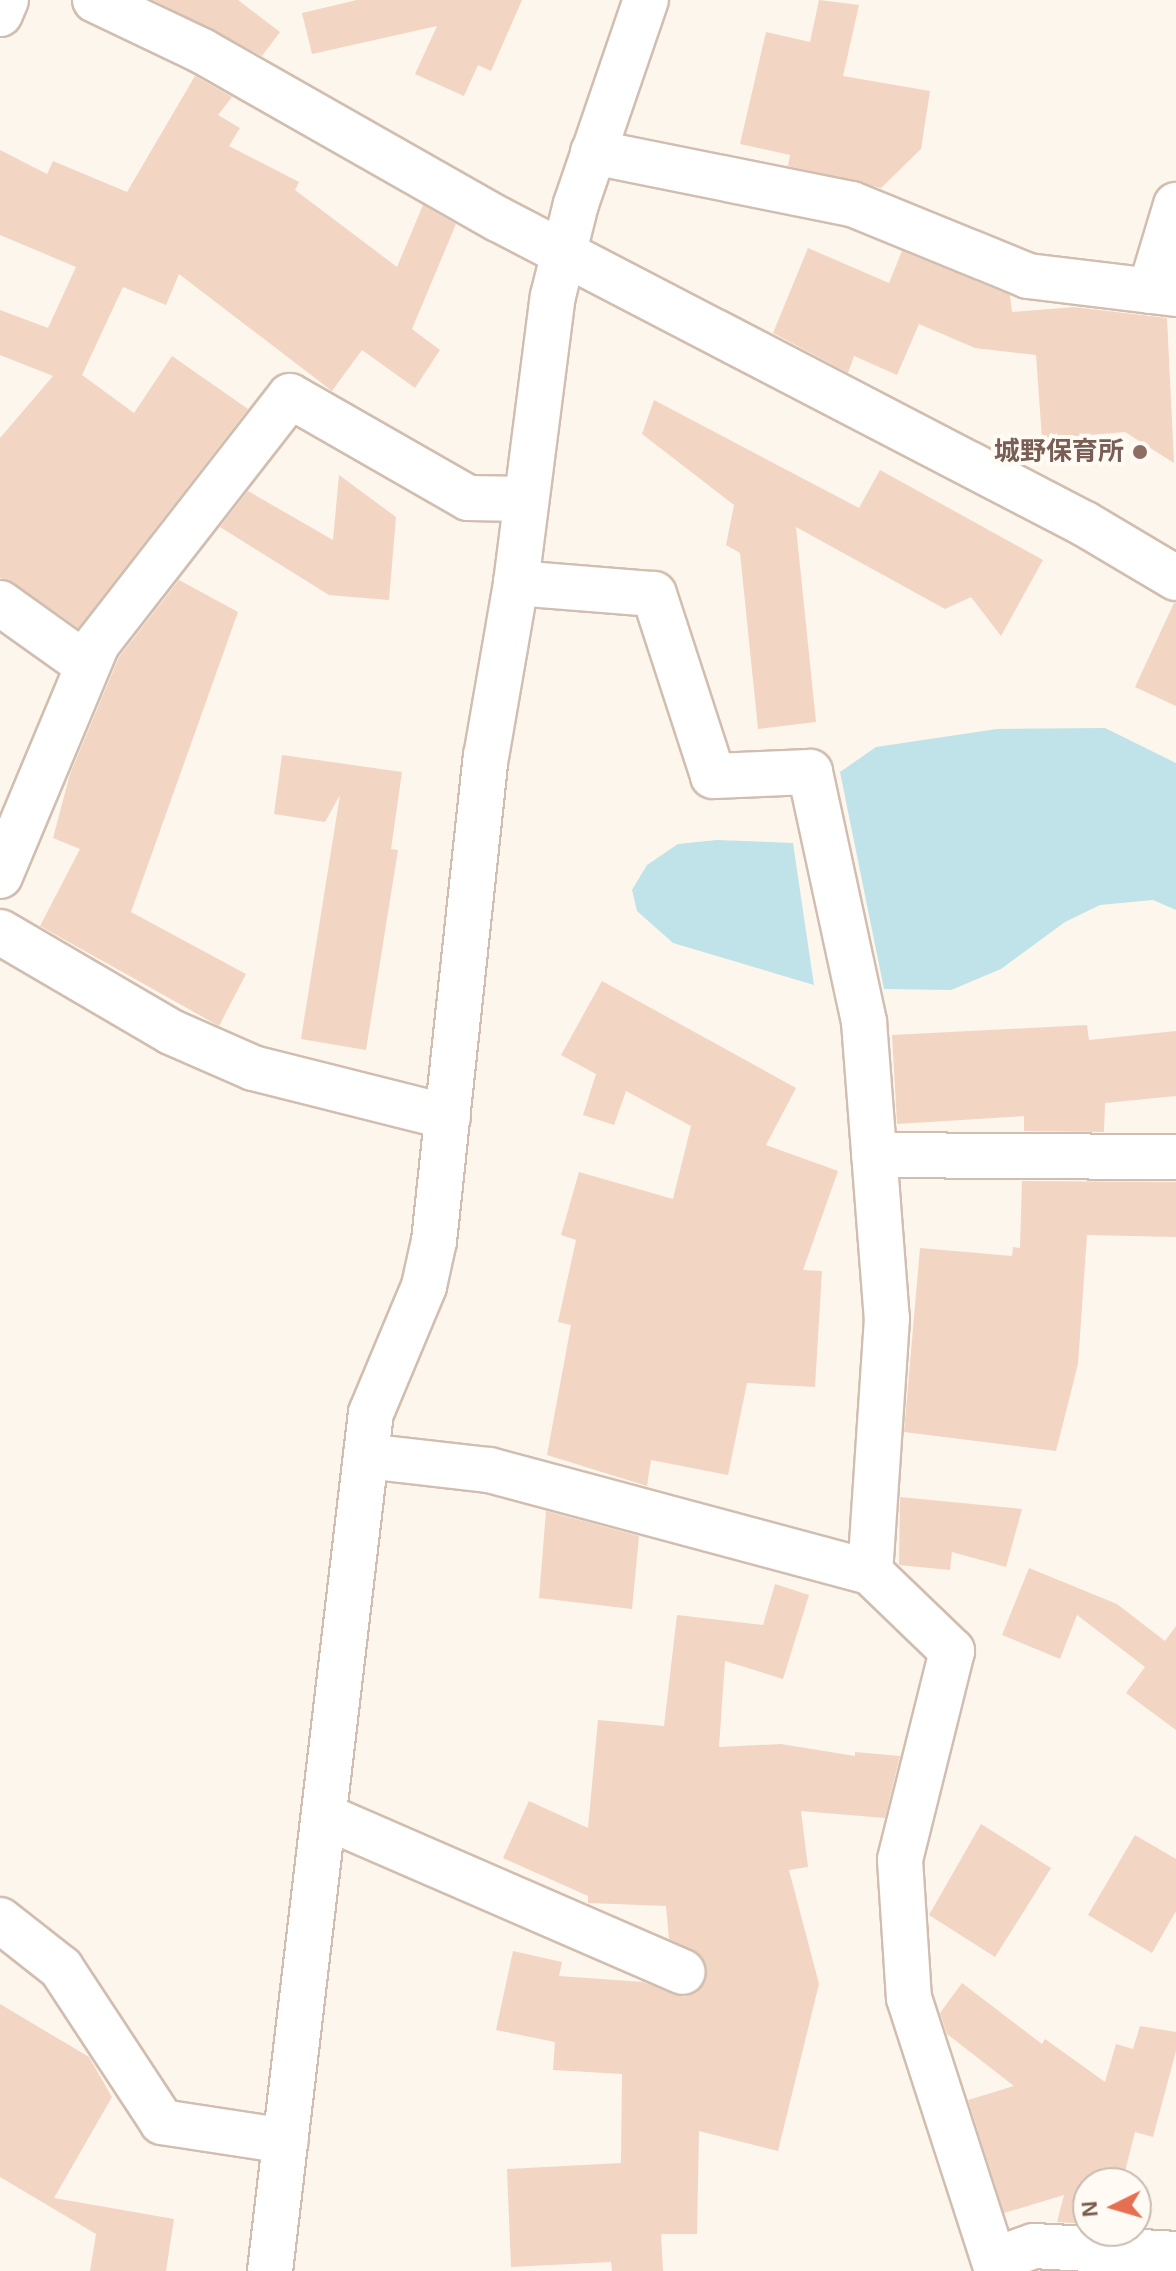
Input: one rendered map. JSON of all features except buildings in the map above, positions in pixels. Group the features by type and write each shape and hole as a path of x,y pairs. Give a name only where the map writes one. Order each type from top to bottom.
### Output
{"street":[{"path":"0,14 6,0"},
{"path":"95,0 202,51 561,253 1085,524 1176,578"},
{"path":"270,2271 371,1413 424,1286 448,1117 486,757 516,583 561,253 646,0"},
{"path":"593,152 852,204 1028,276 1163,292 1176,205"},
{"path":"0,876 8,822 97,644 290,396 468,498 526,499"},
{"path":"516,583 654,594 713,776 810,772 864,1022 887,1318 870,1572"},
{"path":"0,603 87,665"},
{"path":"0,932 171,1032 253,1068 448,1117"},
{"path":"874,1155 1176,1157"},
{"path":"366,1456 489,1470 870,1572 952,1651 900,1860 909,1998 996,2266 1034,2246 1176,2254"},
{"path":"324,1816 682,1972"},
{"path":"0,1920 61,1968 162,2122 286,2141"}],"water":[{"path":"1105,728 1176,763 1176,910 1153,900 1100,905 1065,922 1001,969 951,990 884,989 840,772 876,747 997,729"},
{"path":"717,840 793,843 814,985 673,943 637,911 632,890 647,865 678,844"}],"place":[{"name":"城野保育所","path":"1140,452"}]}
